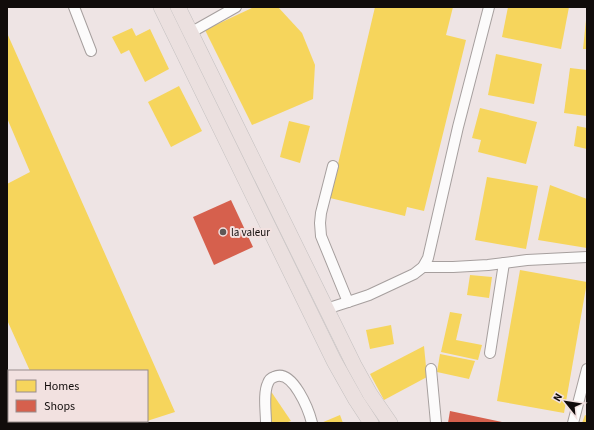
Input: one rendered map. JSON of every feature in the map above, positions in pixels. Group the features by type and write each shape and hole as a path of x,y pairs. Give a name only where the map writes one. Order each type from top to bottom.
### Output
{"highway":[{"path":"161,7 334,361 371,423"},
{"path":"178,7 350,358 367,388 390,423"}],"street":[{"path":"74,7 91,51"},
{"path":"190,33 236,7"},
{"path":"326,309 369,294 414,274 423,267 428,258 458,127 489,7"},
{"path":"333,166 321,213 321,236 348,302"},
{"path":"423,267 488,265 527,260 587,256"},
{"path":"490,353 504,263"},
{"path":"431,369 436,423"},
{"path":"573,423 587,369"},
{"path":"266,423 266,388 268,381 277,375 288,379 299,391 312,423"}],"building: Homes":[{"path":"254,7 278,7 302,33 315,65 313,99 252,125 205,30"},
{"path":"375,7 453,7 446,35 466,40 424,211 407,207 405,216 330,198"},
{"path":"508,7 569,7 561,49 502,37"},
{"path":"586,20 587,49 583,49"},
{"path":"132,28 136,36 150,29 169,69 145,82 129,50 121,54 112,37"},
{"path":"7,33 175,412 148,421 148,370 30,370 7,320 7,184 30,172 7,118"},
{"path":"496,54 542,64 534,104 488,95"},
{"path":"570,68 587,70 587,116 564,113"},
{"path":"179,86 202,131 171,147 148,102"},
{"path":"480,108 537,122 526,164 478,152 481,140 472,138"},
{"path":"289,121 310,126 300,163 280,157"},
{"path":"577,126 587,128 587,149 574,146"},
{"path":"487,177 538,186 526,249 475,240"},
{"path":"550,185 587,199 587,248 538,240"},
{"path":"520,270 587,282 564,413 497,401"},
{"path":"470,275 492,277 489,298 467,295"},
{"path":"450,312 462,314 456,340 482,345 478,360 441,352"},
{"path":"391,325 394,344 370,349 366,330"},
{"path":"424,346 427,377 384,400 370,374"},
{"path":"440,354 475,361 469,379 437,372"},
{"path":"268,387 291,421 285,423 267,423"},
{"path":"340,415 343,423 321,423"},
{"path":"585,415 587,416 587,423 582,423"},
{"path":"54,422 148,423 55,423"}],"building: Shops":[{"name":"la valeur","path":"231,200 253,247 214,265 193,217"},
{"path":"450,411 502,422 502,423 448,423"}],"place":[{"name":"la valeur","path":"223,232"}]}
